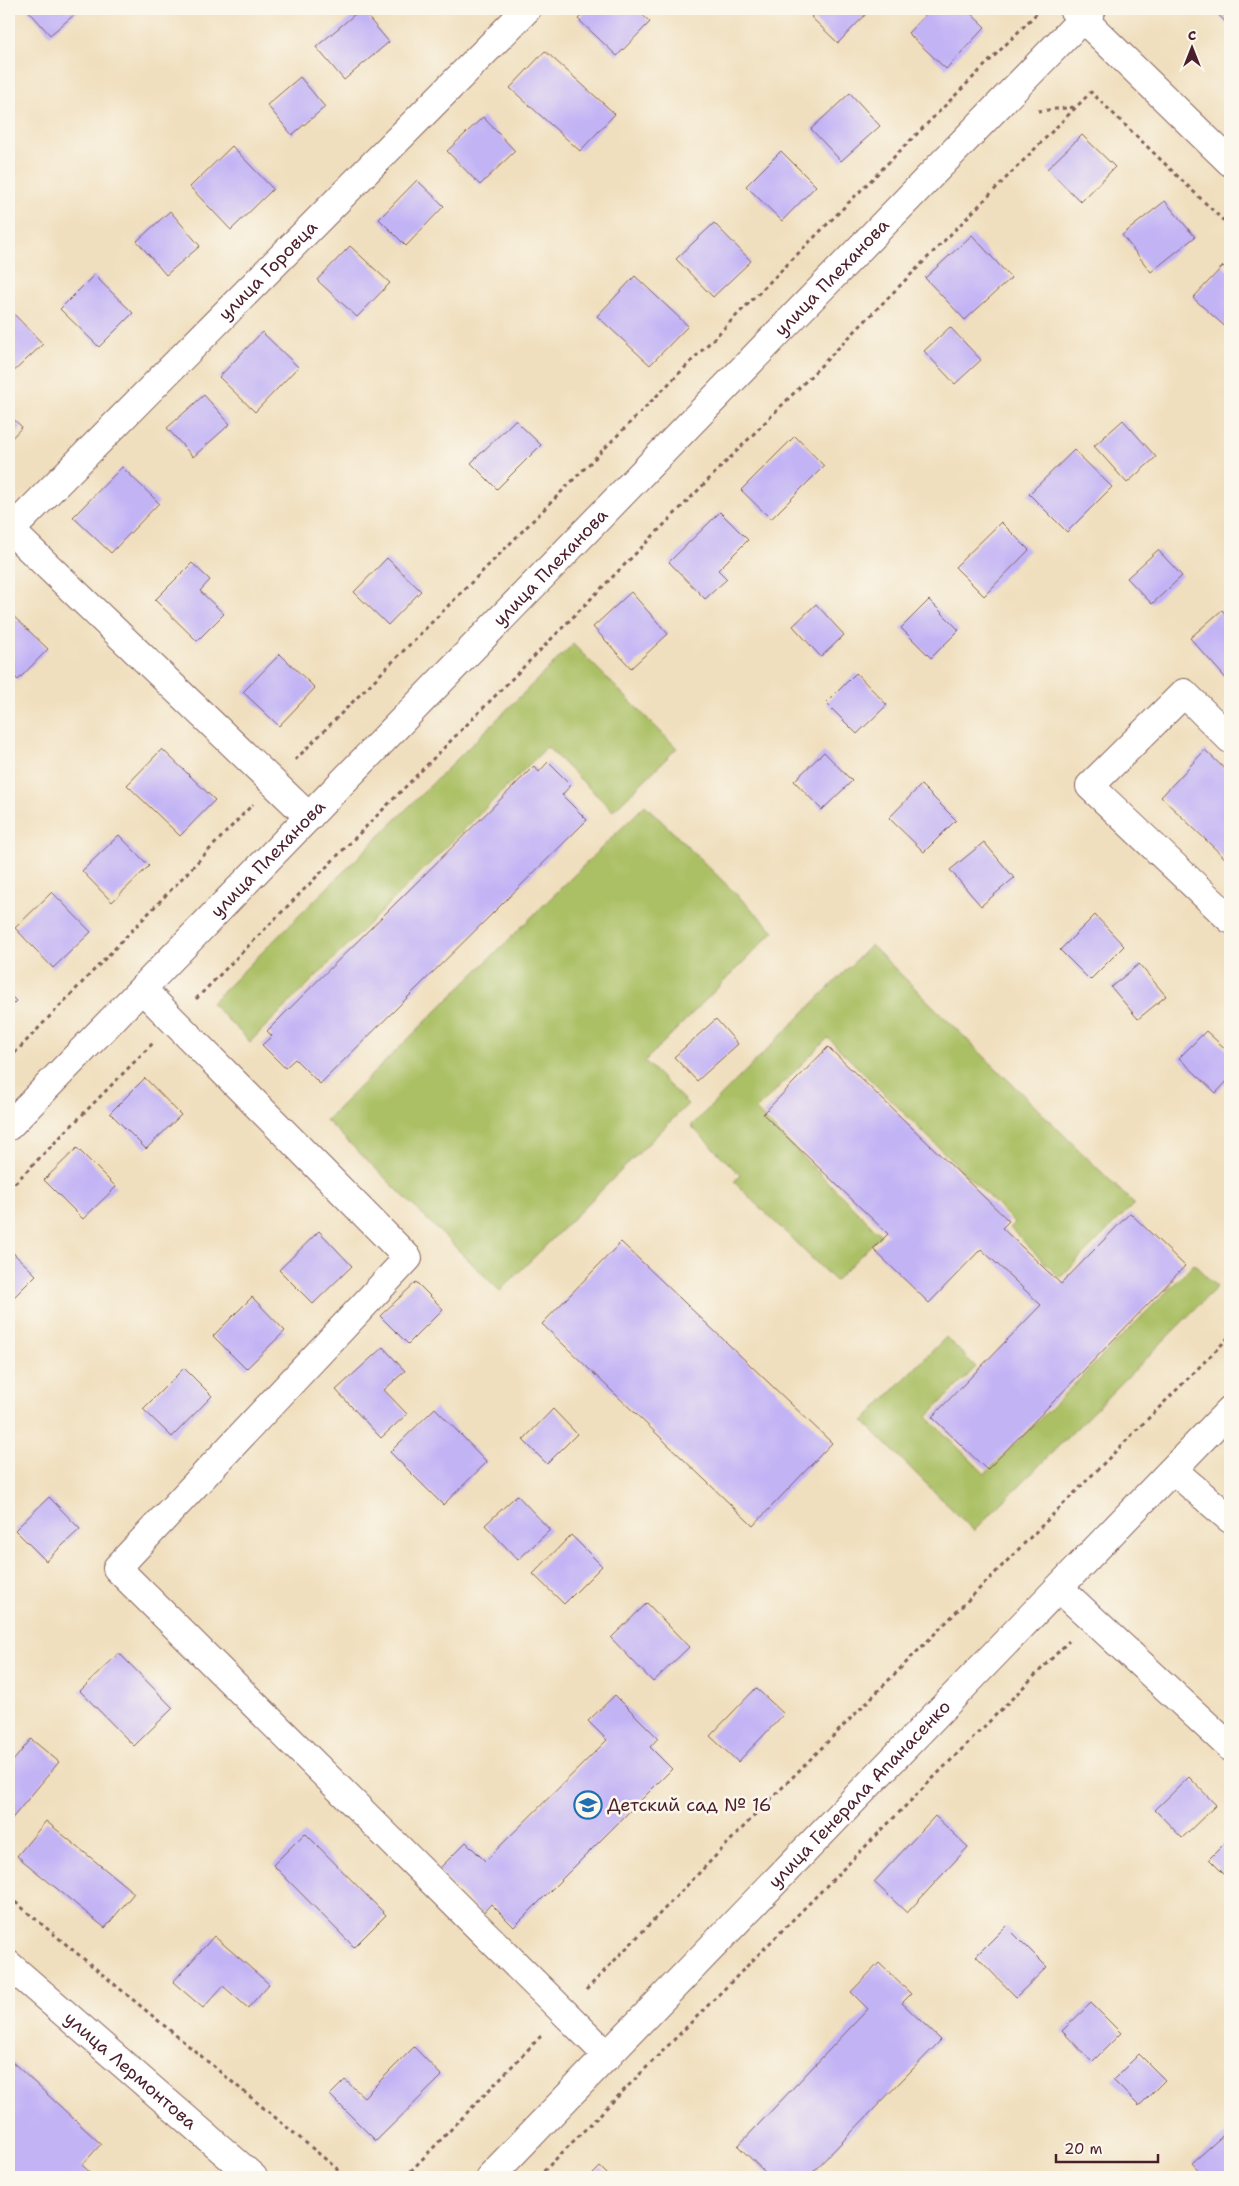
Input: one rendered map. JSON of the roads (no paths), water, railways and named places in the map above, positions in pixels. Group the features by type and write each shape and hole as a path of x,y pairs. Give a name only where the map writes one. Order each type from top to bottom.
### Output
{"street":[{"name":"улица Горовца","path":"9,530 526,9"},
{"path":"1083,12 1230,162"},
{"name":"улица Плеханова","path":"9,1126 309,817 1083,12"},
{"path":"9,530 309,817"},
{"path":"1230,739 1184,693 1090,786 1230,919"},
{"path":"142,989 408,1258 117,1568 608,2056"},
{"name":"улица Генерала Апанасенко","path":"490,2177 1230,1410"},
{"path":"1173,1470 1230,1519"},
{"path":"1060,1588 1230,1747"},
{"name":"улица Лермонтова","path":"9,1965 253,2177"}],"place":[{"name":"Детский сад № 16","path":"588,1805"}]}
